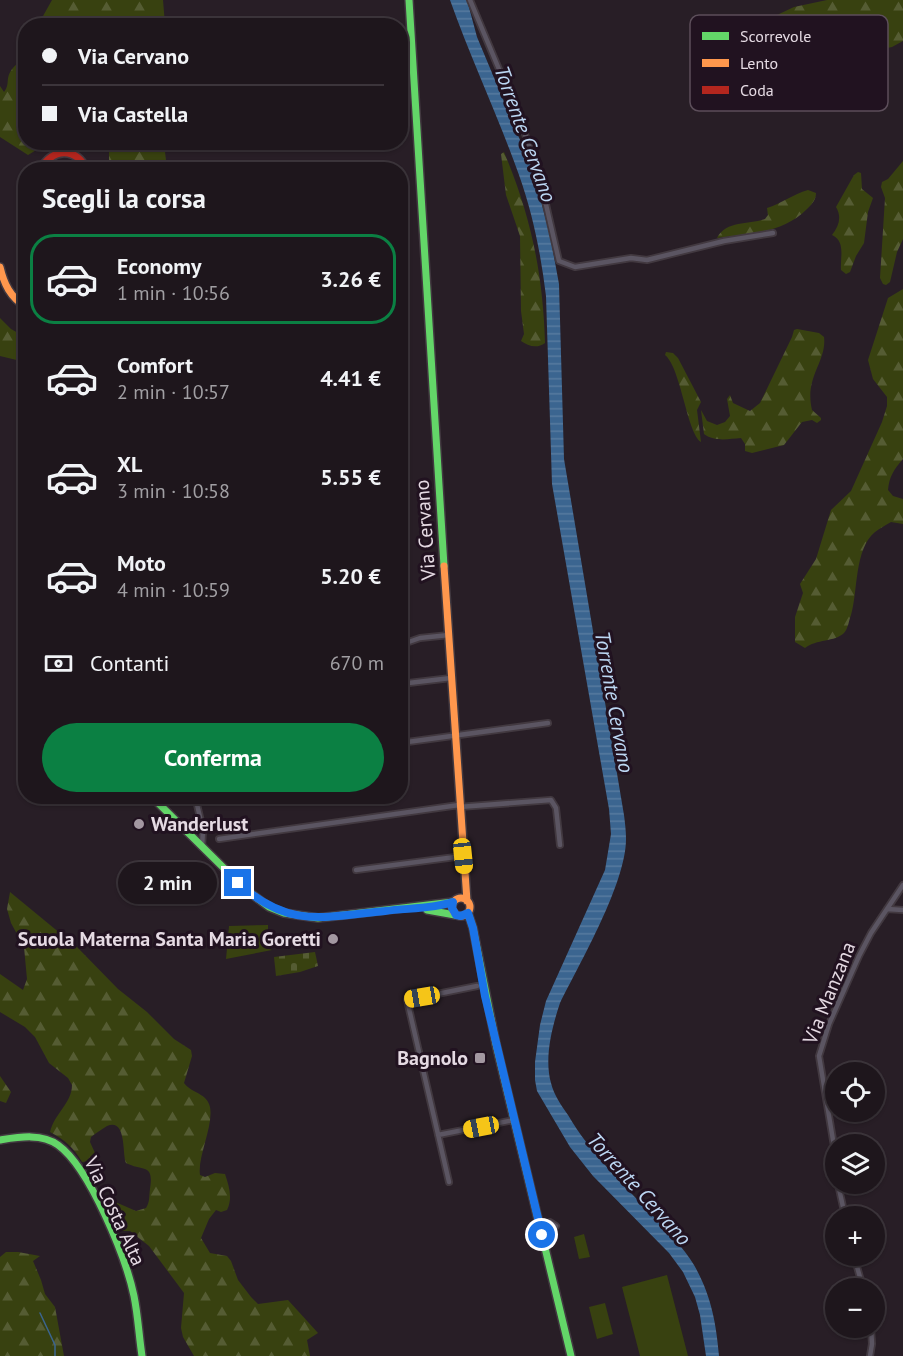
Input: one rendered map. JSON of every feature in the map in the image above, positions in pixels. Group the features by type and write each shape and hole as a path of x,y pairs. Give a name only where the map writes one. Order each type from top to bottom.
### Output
{"main road":[{"name":"Via Cervano","path":"409,0 459,806 467,901"},
{"path":"43,162 50,155 58,153 77,156 84,162"},
{"path":"0,267 9,293 18,303"},
{"path":"159,804 253,896 284,913 318,918 410,908 463,898 467,901 470,906 468,913 485,996 571,1356"},
{"path":"465,879 463,892 452,908 474,936"},
{"path":"410,908 464,916 468,913"},
{"name":"Via Costa Alta","path":"0,1140 29,1136 49,1140 62,1147 80,1167 128,1274 134,1297 142,1356"}],"street":[{"path":"470,0 519,117 539,174 559,261 574,267 631,258 647,260 724,241 773,233"},
{"path":"408,642 420,638 449,635"},
{"path":"408,683 452,678"},
{"path":"408,742 548,723"},
{"path":"219,839 459,806 551,800 556,808 560,845"},
{"path":"197,804 203,830 202,847"},
{"path":"356,870 463,856"},
{"name":"Via Manzana","path":"832,1134 819,1056 829,1024 859,956 871,933 903,885"},
{"path":"887,909 903,910"},
{"path":"449,1182 407,999 477,986"},
{"path":"438,1135 514,1120"},
{"path":"540,1225 550,1222 556,1226"},
{"path":"870,1356 872,1338"}],"green space":[{"path":"52,0 163,0 164,18 42,18"},
{"path":"827,0 903,0 903,41 888,48 888,15 777,15 794,7"},
{"path":"18,63 18,149 0,137 0,86 4,92 13,68"},
{"path":"20,150 36,150 28,155"},
{"path":"109,150 165,150 166,162 109,162"},
{"path":"504,152 522,199 534,246 544,318 545,343 539,346 521,341 524,334 521,311 520,236 506,195 501,154"},
{"path":"903,161 903,239 897,252 890,282 886,285 880,278 885,198 881,187 882,182 888,179"},
{"path":"858,172 861,173 862,189 873,198 868,212 864,243 850,272 846,274 841,270 841,246 832,235 839,221 836,207"},
{"path":"808,190 816,193 813,202 787,223 765,231 717,238 726,228 765,219 768,215 767,208"},
{"path":"903,289 903,459 892,473 888,490 893,496 903,499 903,524 891,522 875,532 863,549 853,606 845,631 836,638 814,643 805,648 795,642 795,617 803,593 800,584 816,559 831,510 851,491 882,422 887,397 873,379 868,360 888,298"},
{"path":"0,318 18,333 18,360 0,356"},
{"path":"794,330 819,333 824,337 824,346 813,379 810,398 812,410 821,420 817,423 812,420 802,422 784,445 752,453 745,451 745,444 741,438 717,439 704,434 701,410 707,421 717,425 725,422 730,416 727,399 730,395 733,403 750,411 760,403"},
{"path":"666,352 673,353 678,358 701,402 697,410 701,442 692,426 671,362 665,355"},
{"path":"10,892 78,948 118,989 147,1012 174,1039 191,1050 192,1056 184,1083 207,1100 210,1111 200,1175 205,1177 215,1173 225,1174 230,1196 227,1210 221,1212 216,1210 209,1219 201,1238 210,1253 227,1256 238,1280 258,1304 288,1300 318,1333 307,1340 310,1356 194,1356 183,1337 181,1328 184,1293 149,1246 130,1231 114,1231 100,1201 113,1201 136,1211 146,1208 151,1181 149,1172 126,1163 121,1132 118,1127 107,1126 91,1137 90,1142 95,1153 84,1162 69,1145 50,1132 69,1097 72,1085 68,1078 49,1063 35,1037 25,1027 0,1012 0,974 23,990 27,979 24,947 11,923 7,909"},
{"path":"268,925 268,931 262,936 264,947 272,950 226,959 229,926"},
{"path":"315,952 318,966 276,976 274,957"},
{"path":"0,1076 11,1092 6,1103 0,1101"},
{"path":"584,1234 590,1257 579,1259 574,1237"},
{"path":"6,1252 40,1256 33,1261 45,1294 55,1307 64,1356 0,1356 0,1257"},
{"path":"667,1275 688,1356 640,1356 622,1287"},
{"path":"605,1303 613,1334 597,1339 589,1307"}],"water":[{"path":"450,0 467,0 477,37 533,171 550,235 559,284 564,459 624,815 626,839 619,877 601,922 560,1003 550,1043 549,1073 558,1100 586,1142 675,1239 694,1265 705,1287 712,1309 719,1356 706,1356 700,1315 695,1297 683,1272 669,1253 593,1176 570,1147 537,1091 535,1062 546,1001 605,870 611,834 609,809 552,484 546,296 539,250 519,175"}],"waterway":[{"path":"40,1313 55,1345 55,1356"}],"traffic: fast":[{"path":"409,0 444,566"},
{"path":"159,804 245,889 269,907 284,913 318,918 453,902"},
{"path":"427,910 455,915"},
{"path":"468,913 496,1044 571,1356"},
{"path":"0,1140 38,1137 52,1141 70,1157 82,1173 105,1215 130,1280 137,1311 142,1356"}],"traffic: slow":[{"path":"0,267 8,290 18,301"},
{"path":"444,566 467,901"},
{"path":"461,898 467,901 470,907 467,913 461,916 455,913 452,907 455,901 461,898"}],"traffic: jam":[{"path":"46,162 51,157 64,153 82,162"}],"place":[{"name":"Wanderlust","path":"139,824"},
{"name":"Scuola Materna Santa Maria Goretti","path":"333,939"},
{"name":"Bagnolo","path":"480,1058"}],"route":[{"path":"238,883 269,906 301,917 331,917 453,902 452,908 456,915 461,916 468,913 496,1044 542,1235"}],"water label":[{"name":"Torrente Cervano","path":"525,134"},
{"name":"Torrente Cervano","path":"614,702"},
{"name":"Torrente Cervano","path":"639,1189"}]}
